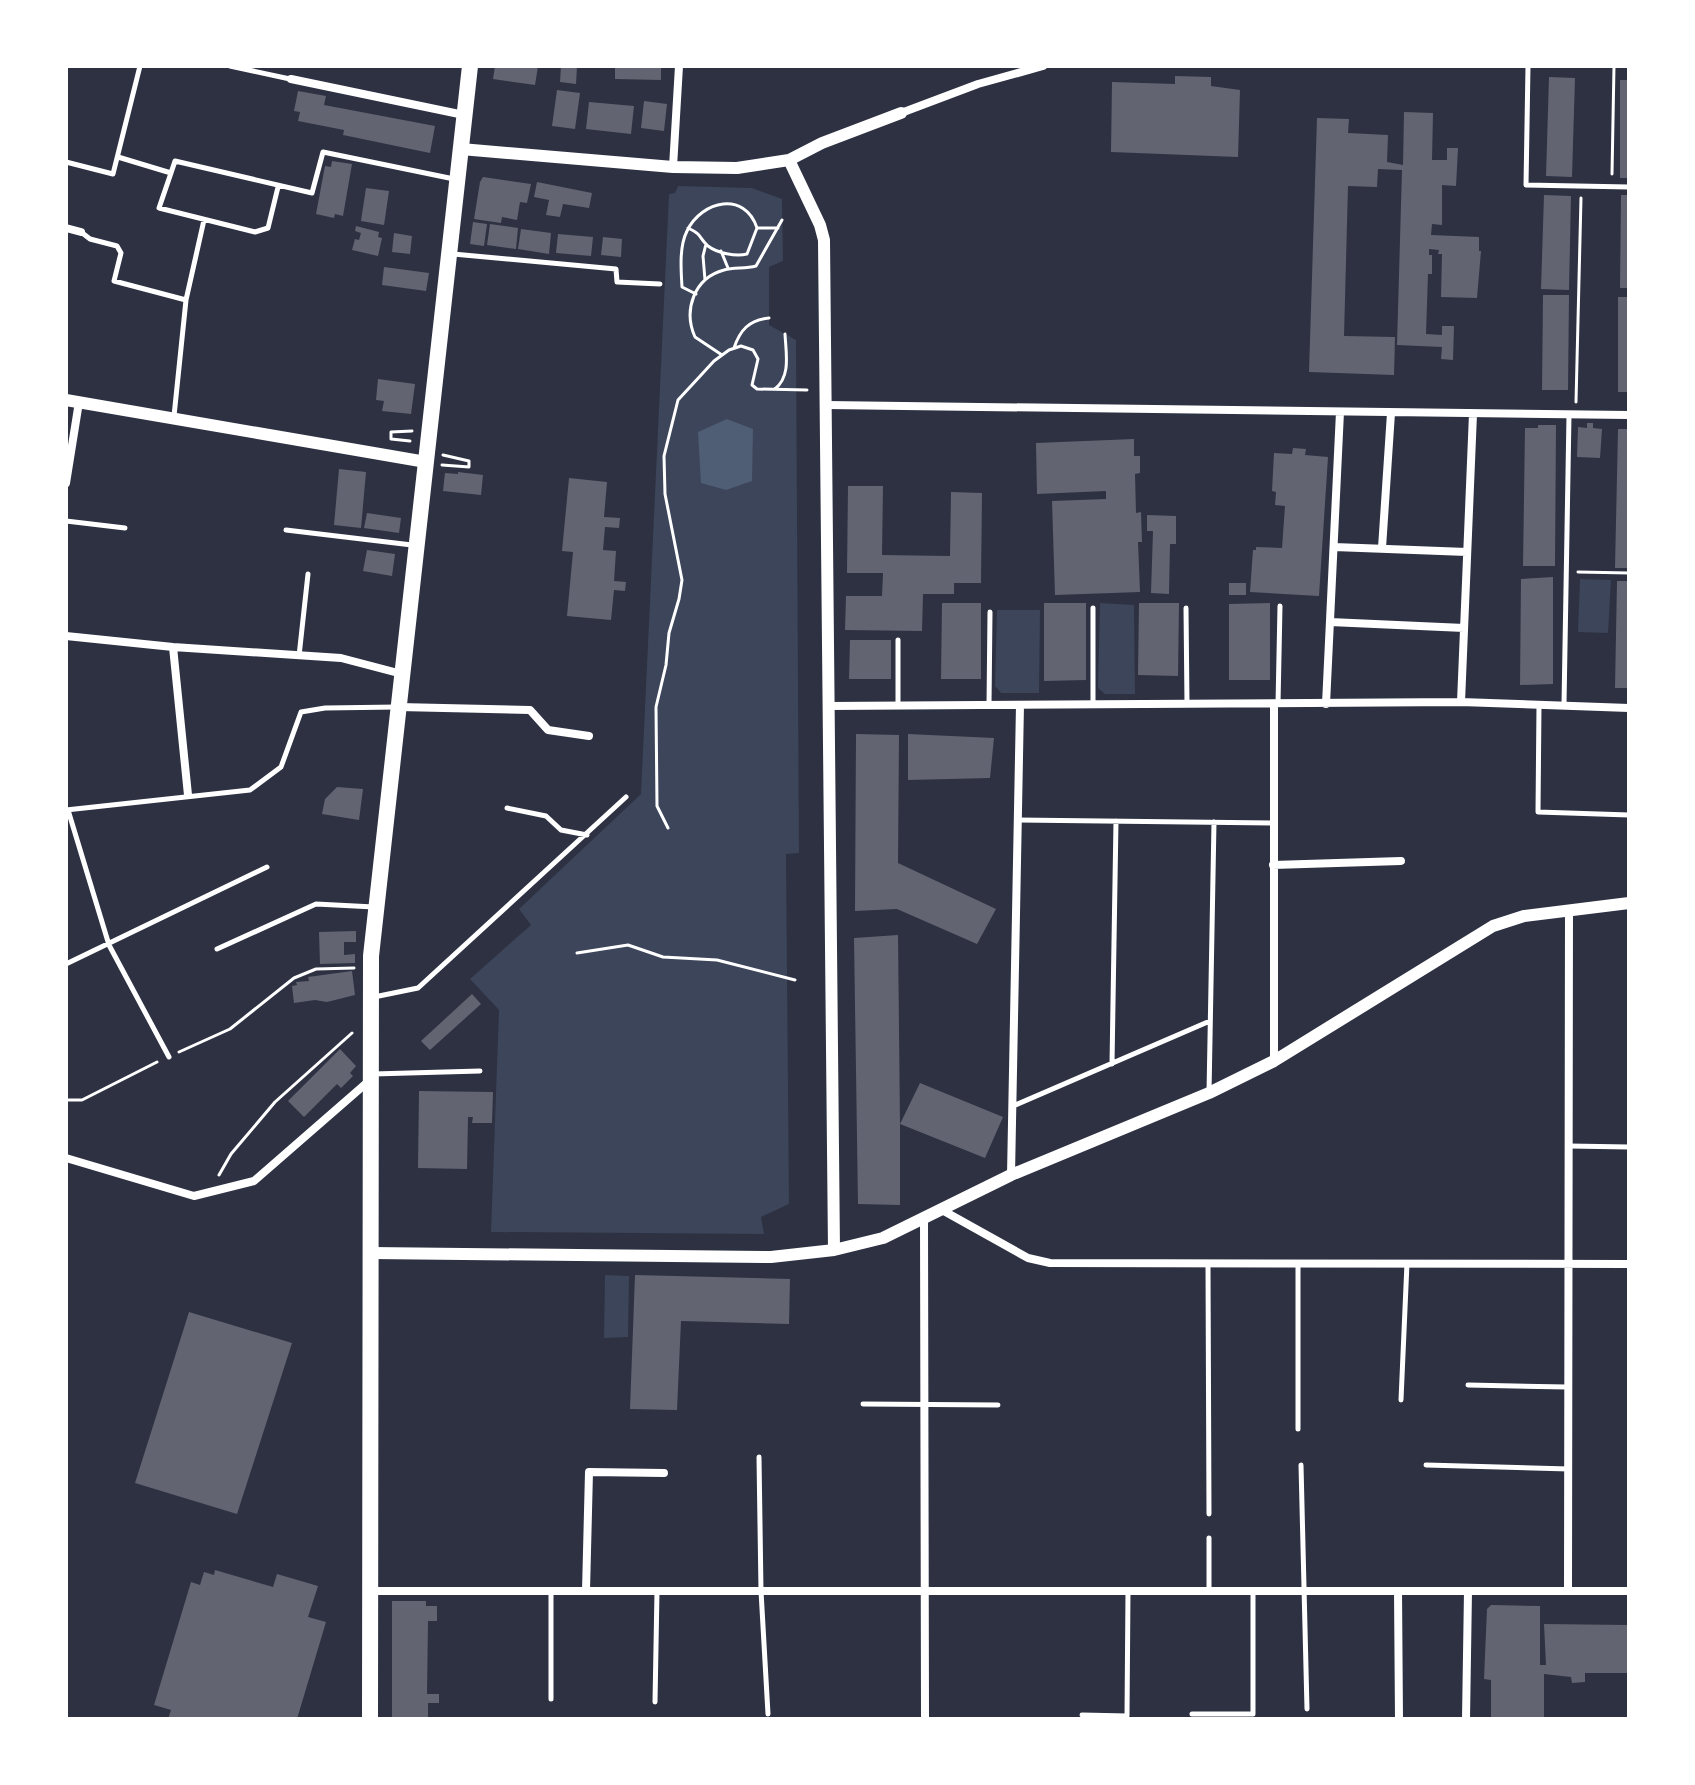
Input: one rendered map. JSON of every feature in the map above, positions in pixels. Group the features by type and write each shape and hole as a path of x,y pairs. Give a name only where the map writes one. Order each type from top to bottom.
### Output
{"highway":[{"path":"370,1719 370,1077 375,908 416,545 432,463 470,66"}],"street":[{"path":"673,167 679,66"},
{"path":"461,149 673,167 737,168 789,160 822,143 978,84 1043,66"},
{"path":"291,79 465,115"},
{"path":"789,160 824,240 834,1250"},
{"path":"66,228 81,232"},
{"path":"66,483 72,401 432,463"},
{"path":"827,405 1629,415"},
{"path":"1326,704 1340,412"},
{"path":"1382,548 1391,413"},
{"path":"1461,702 1473,414"},
{"path":"1334,547 1467,552"},
{"path":"1330,622 1464,628"},
{"path":"66,636 173,647 341,658 402,674"},
{"path":"173,647 188,795"},
{"path":"829,706 1461,702 1629,708"},
{"path":"1274,1061 1276,704"},
{"path":"1011,1175 1020,705"},
{"path":"398,707 530,710 548,730 589,736"},
{"path":"1273,865 1401,861"},
{"path":"371,1253 771,1257 834,1250 883,1238 1011,1175 1209,1093 1274,1061 1493,926 1524,916 1629,903"},
{"path":"1568,1591 1569,910"},
{"path":"66,1158 194,1196 254,1181 370,1077"},
{"path":"942,1210 1036,1261 1208,1265 1629,1264"},
{"path":"924,1219 925,1719"},
{"path":"586,1591 589,1472 664,1473"},
{"path":"371,1591 1629,1591"},
{"path":"1398,1591 1399,1719"},
{"path":"1466,1719 1468,1591"}],"lane":[{"path":"66,162 113,174 140,66"},
{"path":"230,66 291,79"},
{"path":"1528,66 1526,185 1629,187"},
{"path":"278,187 268,228 255,232 159,208 175,161 312,193 323,152 459,180"},
{"path":"118,157 171,173"},
{"path":"173,418 186,300 204,220"},
{"path":"81,232 90,239 117,246 121,253 114,281 186,300"},
{"path":"450,254 616,269 617,282 660,284"},
{"path":"1564,705 1572,412"},
{"path":"66,521 125,528"},
{"path":"286,530 416,545"},
{"path":"299,656 308,574"},
{"path":"1276,704 1280,606"},
{"path":"1093,608 1093,705"},
{"path":"1186,608 1187,704"},
{"path":"989,705 990,612"},
{"path":"898,640 898,706"},
{"path":"1539,704 1538,812 1629,815"},
{"path":"169,1057 109,945 67,810 250,790 281,767 301,712 325,708 398,707"},
{"path":"372,998 418,988 626,797"},
{"path":"507,808 546,816 561,830 587,835"},
{"path":"1018,820 1273,823"},
{"path":"1112,1064 1116,821"},
{"path":"1209,1093 1214,822"},
{"path":"66,964 267,867"},
{"path":"217,949 316,904 375,908"},
{"path":"1012,1106 1210,1021"},
{"path":"370,1077 480,1071"},
{"path":"1569,1146 1629,1147"},
{"path":"1401,1400 1407,1263"},
{"path":"1208,1265 1209,1514"},
{"path":"1298,1265 1298,1429"},
{"path":"1468,1385 1569,1387"},
{"path":"863,1404 998,1405"},
{"path":"759,1457 761,1591 768,1714"},
{"path":"1301,1465 1307,1709"},
{"path":"1426,1465 1569,1469"},
{"path":"1209,1538 1209,1591"},
{"path":"551,1591 551,1699"},
{"path":"655,1702 657,1591"},
{"path":"1082,1715 1127,1716 1128,1591"},
{"path":"1192,1714 1253,1714 1253,1591"}],"path":[{"path":"1612,187 1614,66"},
{"path":"1572,412 1582,186"},
{"path":"696,294 682,287 682,241 699,214 730,201 747,210 757,228"},
{"path":"722,355 695,337 688,314 696,294 705,280 728,268 739,270 756,266 782,220"},
{"path":"757,228 778,227"},
{"path":"688,228 700,234 706,243 737,256 747,254 757,228"},
{"path":"705,280 703,256 706,243"},
{"path":"721,251 728,268"},
{"path":"734,348 746,326 756,319 769,318"},
{"path":"775,389 784,382 785,334"},
{"path":"668,828 657,806 656,707 682,580 665,494 664,456 678,400 722,355 741,346 753,350 758,359 752,385 757,389 807,390"},
{"path":"391,439 391,432 415,431"},
{"path":"432,463 469,467 469,461 453,459"},
{"path":"1566,572 1629,573"},
{"path":"577,953 628,945 663,957 717,960 795,980"},
{"path":"66,1100 82,1100 230,1029 294,978 316,969 359,968"},
{"path":"194,1196 215,1181 231,1154 275,1102 358,1028"}],"shaded area":[{"path":"678,186 752,188 782,199 783,261 769,267 769,325 796,340 799,853 786,854 789,1204 761,1217 764,1234 491,1232 499,1010 470,979 531,925 519,909 641,794 669,194 675,193"},
{"path":"727,419 753,429 752,481 726,490 701,483 698,432"},
{"path":"1580,579 1611,580 1608,633 1578,632"},
{"path":"1100,603 1134,605 1135,694 1105,694 1098,688"},
{"path":"997,610 1040,610 1039,693 1001,693 995,686"},
{"path":"605,1275 629,1276 628,1337 604,1338"}],"building":[{"path":"495,66 538,66 535,85 493,79"},
{"path":"561,66 577,66 576,84 560,82"},
{"path":"615,66 661,66 661,80 615,79"},
{"path":"1175,76 1211,77 1211,86 1240,90 1238,157 1111,152 1112,82 1175,84"},
{"path":"1549,77 1575,78 1572,177 1546,176"},
{"path":"1620,80 1629,80 1629,178 1620,178"},
{"path":"557,90 580,93 575,129 552,126"},
{"path":"298,91 326,96 324,105 435,126 430,153 343,135 344,130 298,121 300,112 294,111"},
{"path":"644,101 667,104 664,131 641,128"},
{"path":"589,102 634,106 631,134 586,129"},
{"path":"1404,112 1433,113 1432,160 1447,160 1447,148 1458,148 1456,186 1442,185 1442,225 1432,224 1431,235 1479,237 1481,251 1477,298 1441,297 1442,254 1438,254 1439,250 1429,249 1432,274 1428,274 1426,334 1442,335 1442,326 1454,326 1453,360 1441,359 1442,347 1397,345 1402,170 1378,169 1377,187 1348,186 1344,336 1395,337 1394,375 1309,372 1317,118 1349,119 1348,133 1388,135 1387,162 1403,165"},
{"path":"332,161 352,164 343,216 335,214 334,218 316,214 325,166 331,167"},
{"path":"483,177 531,184 527,203 520,202 517,220 502,217 501,223 474,219"},
{"path":"537,182 592,193 589,208 563,204 560,217 546,215 549,200 534,197"},
{"path":"366,188 389,191 384,225 361,221"},
{"path":"1544,195 1571,196 1569,290 1541,289"},
{"path":"1621,195 1629,195 1629,288 1620,288"},
{"path":"473,222 487,224 484,246 470,244"},
{"path":"490,224 518,228 516,249 487,245"},
{"path":"356,226 379,232 378,237 382,238 378,256 352,250 355,239 359,240 361,233 355,231"},
{"path":"521,229 551,233 549,254 518,249"},
{"path":"394,233 412,236 410,254 392,252"},
{"path":"558,234 593,237 591,256 556,253"},
{"path":"603,237 622,239 621,257 601,255"},
{"path":"384,267 429,273 426,291 382,285"},
{"path":"1543,295 1569,295 1568,390 1542,390"},
{"path":"1618,297 1629,297 1629,392 1618,392"},
{"path":"378,379 415,384 411,414 382,411 384,401 376,400"},
{"path":"1587,423 1593,423 1593,428 1602,429 1600,458 1577,457 1578,427 1587,428"},
{"path":"1538,425 1556,425 1555,566 1523,566 1525,428 1538,428"},
{"path":"1618,429 1629,429 1629,568 1615,568"},
{"path":"1134,439 1134,456 1140,456 1140,473 1135,474 1136,513 1141,512 1142,542 1138,542 1140,592 1055,595 1052,501 1106,499 1106,491 1037,494 1036,443"},
{"path":"1293,448 1306,449 1305,455 1328,457 1319,596 1250,592 1253,550 1256,547 1282,548 1285,506 1275,505 1276,492 1272,491 1274,453 1292,454"},
{"path":"339,469 366,472 361,528 334,525"},
{"path":"445,473 483,475 481,495 443,491"},
{"path":"569,478 607,482 604,517 620,518 619,528 605,527 603,550 616,551 614,581 626,582 625,591 614,590 611,620 567,616 573,552 562,551"},
{"path":"848,486 883,486 882,555 950,556 951,492 982,493 981,583 954,583 954,594 923,594 922,631 845,630 846,596 882,596 883,573 847,573"},
{"path":"367,513 401,518 399,533 364,528"},
{"path":"1147,515 1176,516 1176,544 1170,544 1169,594 1151,593 1153,531 1147,531"},
{"path":"367,550 395,554 392,576 363,571"},
{"path":"1553,577 1553,684 1520,685 1521,579"},
{"path":"1617,581 1629,581 1629,688 1615,688"},
{"path":"1229,583 1246,583 1246,595 1229,595"},
{"path":"942,603 981,603 981,679 941,679"},
{"path":"1044,603 1086,603 1086,680 1044,681"},
{"path":"1139,603 1179,603 1178,676 1138,675"},
{"path":"1270,603 1270,680 1229,680 1229,604"},
{"path":"850,640 891,640 891,679 849,679"},
{"path":"856,734 899,735 898,863 996,909 977,944 897,909 855,911"},
{"path":"908,734 994,738 990,778 908,780"},
{"path":"337,787 363,789 359,820 322,814 325,799"},
{"path":"356,931 356,942 344,942 344,955 355,954 355,963 320,964 319,932"},
{"path":"898,935 900,1205 858,1204 854,938"},
{"path":"352,971 355,995 327,1002 294,1003 292,986 297,985 296,982 309,981 308,977"},
{"path":"472,994 481,1004 430,1050 421,1041"},
{"path":"340,1049 356,1066 350,1073 353,1076 341,1088 337,1084 304,1117 288,1101"},
{"path":"920,1083 1003,1117 985,1158 900,1124"},
{"path":"419,1091 493,1092 492,1123 472,1123 473,1117 468,1117 467,1169 418,1168"},
{"path":"635,1275 790,1279 789,1324 681,1321 677,1410 630,1409"},
{"path":"189,1312 292,1343 237,1514 135,1483"},
{"path":"215,1570 273,1587 277,1574 318,1586 308,1617 326,1622 297,1719 168,1719 171,1710 154,1705 191,1582 200,1585 204,1572 214,1575"},
{"path":"392,1601 426,1601 426,1606 437,1606 437,1621 428,1621 427,1694 439,1694 439,1703 428,1703 428,1719 392,1719"},
{"path":"1491,1605 1540,1606 1540,1665 1546,1665 1544,1624 1629,1625 1629,1673 1585,1673 1585,1682 1572,1683 1571,1677 1544,1674 1544,1719 1491,1719 1491,1680 1484,1679 1487,1609"}]}
